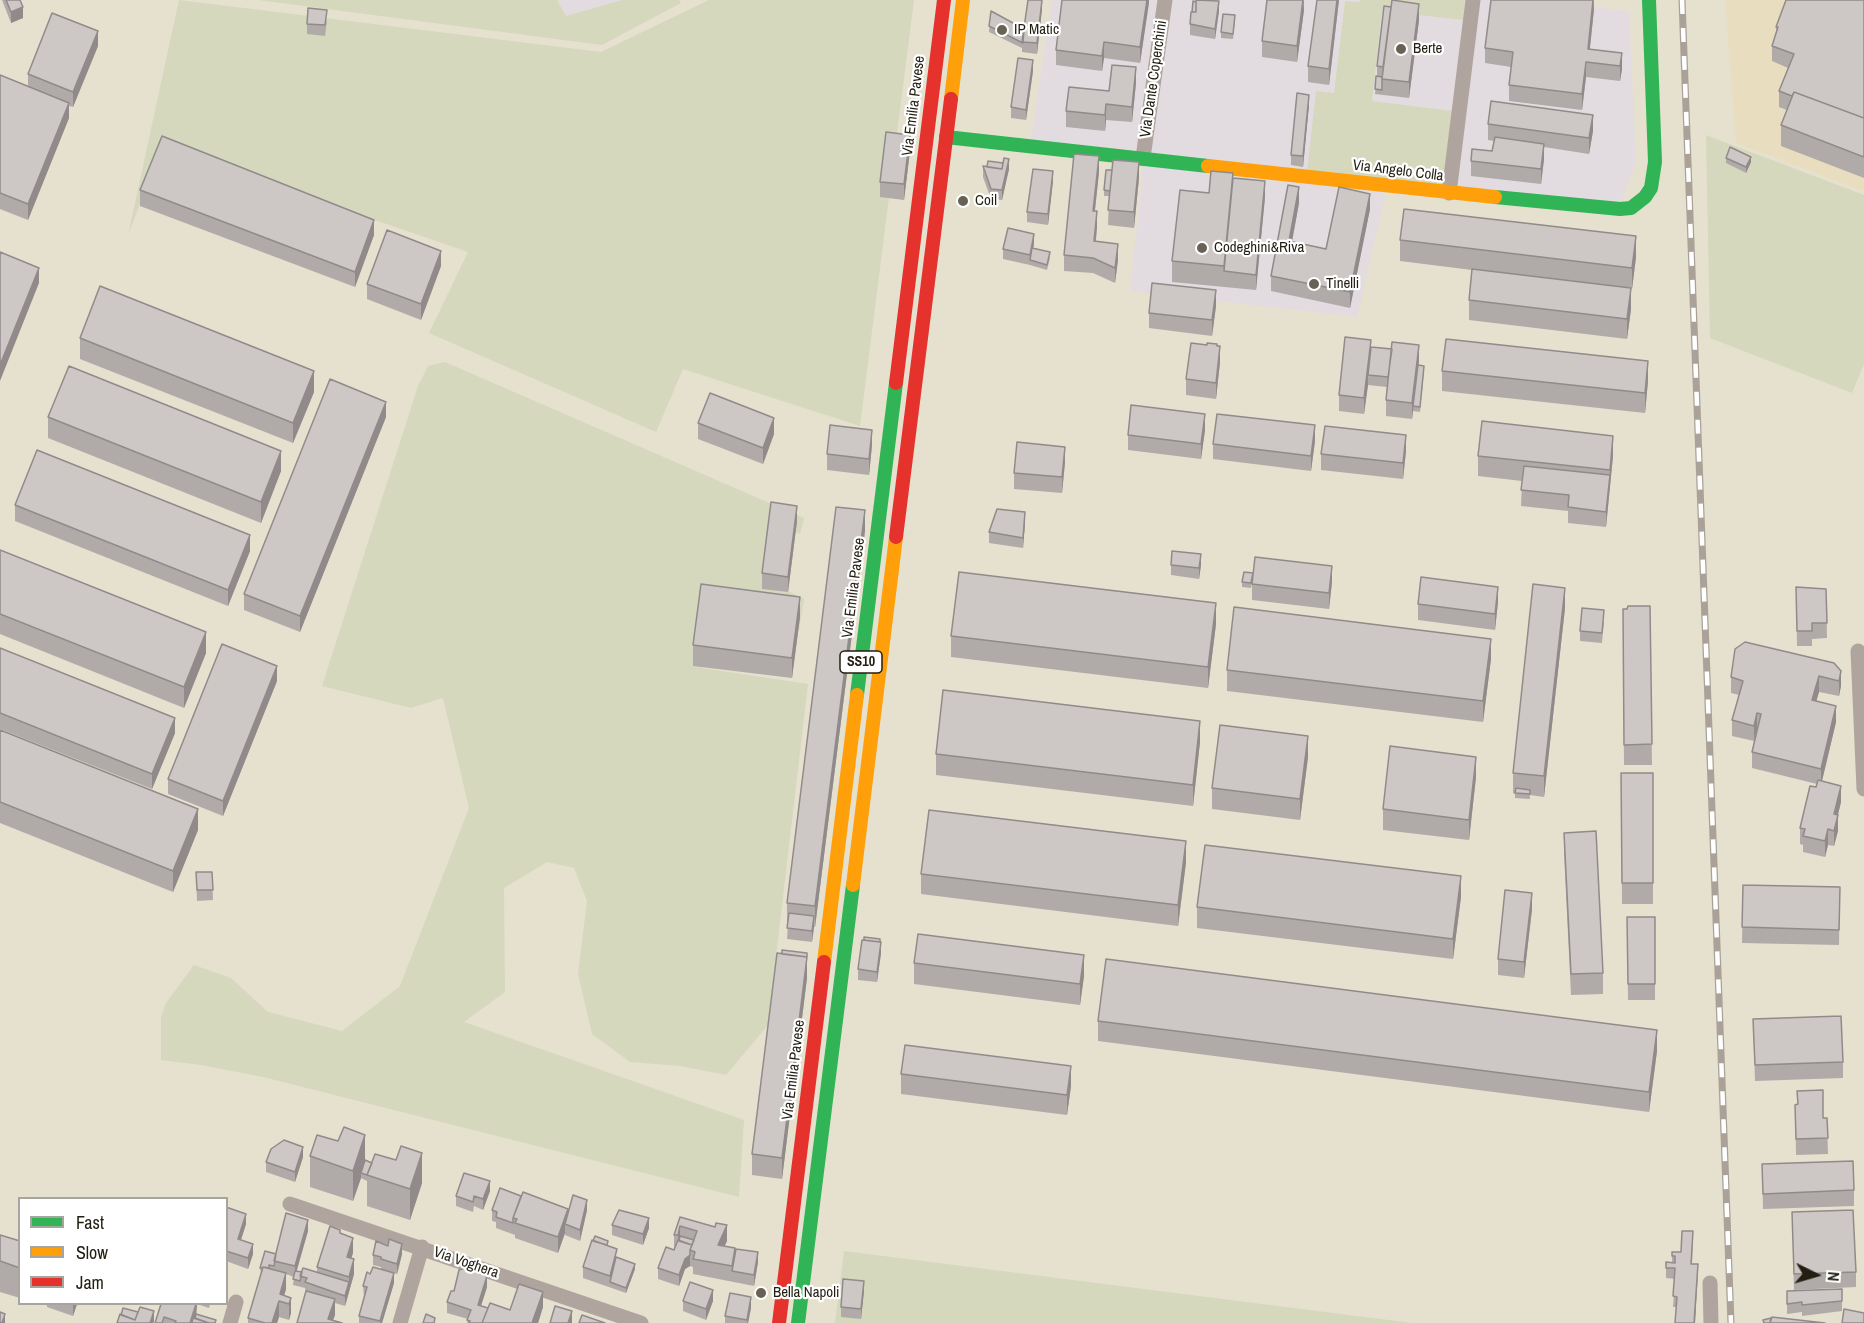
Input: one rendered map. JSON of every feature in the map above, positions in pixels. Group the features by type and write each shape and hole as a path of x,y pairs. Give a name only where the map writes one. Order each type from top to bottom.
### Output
{"main road":[{"name":"Via Emilia Pavese","path":"778,1323 944,0"},
{"name":"SS10","path":"798,1323 963,0"},
{"name":"Via Angelo Colla","path":"946,137 1449,193 1620,209 1631,208 1645,197 1650,188 1655,162 1649,0"}],"street":[{"name":"Via Dante Coperchini","path":"1143,158 1165,0"},
{"path":"1449,193 1473,0"},
{"path":"1858,651 1864,789"},
{"name":"Via Voghera","path":"290,1204 641,1323"},
{"path":"400,1323 422,1247"},
{"path":"1710,1283 1710,1323"},
{"path":"230,1323 236,1302"}],"shaded area":[{"path":"557,0 622,0 566,16"},
{"path":"1052,0 1361,0 1360,2 1345,1 1334,93 1317,91 1385,197 1357,317 1130,291 1144,157 1030,144"},
{"path":"1465,0 1534,0 1629,11 1636,163 1621,202 1443,187 1372,102 1382,11 1463,20"},
{"path":"1725,0 1864,0 1864,191 1736,143"}],"green space":[{"path":"179,0 601,52 709,0 914,0 860,426 683,369 656,432 429,333 468,252 162,147 128,235"},
{"path":"258,0 557,0 566,16 622,0 679,0 681,3 602,45"},
{"path":"1361,0 1465,0 1463,20 1382,11 1372,101 1452,111 1443,187 1307,172 1316,91 1334,93 1345,1 1360,2"},
{"path":"1706,135 1864,195 1864,364 1852,393 1710,338"},
{"path":"445,362 804,518 800,534 777,525 776,585 804,599 799,630 704,622 702,668 808,684 768,1025 726,1075 680,1066 630,1062 592,1034 578,974 587,901 574,868 547,862 504,888 505,992 464,1022 744,1120 739,1197 263,1077 161,1060 161,1017 166,1003 194,965 231,978 268,1012 342,1031 400,986 469,808 443,698 411,708 322,686 418,386 428,366"},
{"path":"844,1251 1412,1323 835,1323"}],"building":[{"path":"6,0 20,0 23,7 11,12"},
{"path":"1028,0 1042,0 1037,43 1022,42"},
{"path":"1062,0 1147,0 1140,47 1104,42 1102,56 1056,50"},
{"path":"1196,0 1219,1 1215,29 1190,24 1191,12 1196,12"},
{"path":"1267,0 1303,0 1297,46 1262,41"},
{"path":"1317,0 1337,0 1329,69 1308,66"},
{"name":"Berte","path":"1392,0 1419,4 1409,82 1382,79"},
{"path":"1491,0 1593,0 1588,49 1622,53 1620,66 1586,62 1582,94 1509,85 1513,52 1485,48"},
{"path":"1786,0 1864,0 1864,118 1794,92 1792,96 1779,91 1794,54 1772,46"},
{"path":"1193,1 1196,2 1196,12 1192,12"},
{"path":"1384,6 1391,7 1383,67 1377,66"},
{"path":"308,8 327,10 325,25 307,24"},
{"path":"991,11 1024,29 1023,43 989,26"},
{"path":"52,13 98,31 73,92 28,74"},
{"path":"1223,14 1235,15 1233,34 1221,32"},
{"path":"1018,58 1033,60 1026,110 1011,107"},
{"path":"1112,65 1136,67 1132,107 1106,104 1105,115 1066,111 1069,87 1109,91"},
{"path":"0,75 69,103 28,204 0,193"},
{"path":"1376,76 1382,77 1382,90 1375,89"},
{"path":"1794,92 1864,118 1864,157 1781,125"},
{"path":"1297,93 1309,95 1303,156 1291,155"},
{"path":"1491,101 1593,115 1589,138 1488,124"},
{"path":"886,132 910,135 904,184 880,182"},
{"path":"162,136 374,220 355,272 140,190"},
{"path":"1495,137 1544,144 1541,169 1471,161 1472,149 1492,151"},
{"path":"1730,147 1751,157 1746,167 1726,158"},
{"path":"1074,154 1099,156 1093,211 1097,211 1094,241 1118,244 1115,268 1093,258 1064,255"},
{"path":"1004,158 1009,159 1002,190 991,189 983,166 1002,169"},
{"path":"1113,160 1139,162 1134,212 1108,210"},
{"path":"988,161 1003,163 1002,169 987,167"},
{"path":"1033,169 1053,171 1048,214 1027,212"},
{"path":"1106,170 1112,170 1110,191 1104,190"},
{"name":"Codeghini&Riva","path":"1211,171 1233,173 1224,266 1172,261 1180,190 1209,193"},
{"path":"1233,178 1265,181 1256,275 1224,271"},
{"path":"1288,185 1299,187 1289,241 1326,249 1339,187 1370,194 1350,292 1271,276"},
{"path":"1404,209 1636,236 1632,268 1400,240"},
{"path":"1008,228 1034,234 1030,255 1003,249"},
{"path":"387,230 441,251 421,304 367,284"},
{"path":"1032,248 1050,252 1047,265 1030,260"},
{"path":"0,252 39,268 0,365"},
{"path":"1472,269 1631,288 1627,319 1469,300"},
{"path":"1152,283 1216,290 1212,320 1149,313"},
{"path":"100,286 314,371 293,423 80,338"},
{"path":"1345,337 1371,340 1364,398 1339,395"},
{"path":"1446,339 1648,361 1645,393 1442,371"},
{"path":"1392,342 1419,345 1412,403 1386,400"},
{"path":"1191,343 1220,346 1216,383 1186,379"},
{"path":"1371,347 1392,349 1388,377 1368,375"},
{"path":"1418,365 1424,366 1420,407 1413,406"},
{"path":"69,366 281,451 261,502 48,417"},
{"path":"330,379 386,402 300,616 244,594"},
{"path":"710,393 774,418 763,448 698,423"},
{"path":"1131,405 1205,414 1201,444 1128,435"},
{"path":"1217,414 1315,425 1311,456 1213,444"},
{"path":"1482,421 1613,436 1610,470 1478,456"},
{"path":"830,425 872,430 869,459 827,454"},
{"path":"1325,426 1406,435 1403,463 1321,454"},
{"path":"1017,442 1065,447 1062,477 1014,473"},
{"path":"37,450 250,535 228,590 15,505"},
{"path":"1524,466 1610,475 1606,512 1568,507 1569,495 1521,490"},
{"path":"771,502 797,506 788,577 762,573"},
{"path":"836,507 865,510 815,906 787,903"},
{"path":"997,509 1025,512 1023,538 989,532"},
{"path":"0,550 206,632 184,687 0,614"},
{"path":"1172,551 1201,554 1199,568 1171,565"},
{"path":"1255,557 1332,566 1329,593 1252,584"},
{"path":"959,572 1216,603 1208,667 951,636"},
{"path":"1244,572 1253,573 1251,583 1242,582"},
{"path":"1421,577 1498,587 1495,614 1418,604"},
{"path":"701,584 800,597 792,658 693,645"},
{"path":"1533,584 1565,588 1544,776 1513,773"},
{"path":"1796,587 1826,589 1827,623 1812,623 1812,631 1797,631"},
{"path":"1628,606 1650,606 1652,744 1624,745 1623,609 1627,609"},
{"path":"1234,607 1491,639 1483,701 1227,670"},
{"path":"1582,608 1604,610 1602,633 1580,631"},
{"path":"1745,642 1834,663 1841,671 1839,681 1819,676 1812,700 1836,706 1821,769 1752,752 1761,714 1757,713 1754,726 1732,720 1743,681 1731,677 1735,649"},
{"path":"222,644 277,666 223,801 168,779"},
{"path":"0,648 175,718 152,774 0,713"},
{"path":"943,690 1200,721 1193,785 936,754"},
{"path":"1220,725 1308,736 1300,799 1212,788"},
{"path":"0,730 198,809 173,871 0,802"},
{"path":"1390,746 1476,757 1469,820 1383,809"},
{"path":"1621,773 1653,773 1653,883 1622,883"},
{"path":"1818,780 1841,786 1834,814 1838,815 1834,831 1828,829 1825,841 1803,836 1805,829 1800,828 1810,786 1816,787"},
{"path":"1516,788 1530,790 1530,794 1515,793"},
{"path":"929,810 1186,841 1178,905 921,874"},
{"path":"1596,831 1603,973 1571,974 1564,833"},
{"path":"1205,845 1461,876 1453,939 1197,907"},
{"path":"196,872 212,872 213,890 197,890"},
{"path":"1743,885 1840,887 1839,930 1742,927"},
{"path":"1505,890 1532,893 1524,962 1498,959"},
{"path":"789,913 814,916 812,931 787,928"},
{"path":"1627,917 1655,917 1655,984 1628,984"},
{"path":"918,934 1084,955 1080,984 914,963"},
{"path":"864,937 880,939 880,942 864,940"},
{"path":"862,940 881,942 877,972 858,969"},
{"path":"782,950 807,953 807,957 782,954"},
{"path":"777,953 807,957 782,1158 752,1154"},
{"path":"1106,959 1657,1030 1649,1092 1098,1021"},
{"path":"1841,1016 1843,1062 1755,1065 1753,1019"},
{"path":"905,1045 1071,1066 1067,1095 901,1074"},
{"path":"1823,1090 1823,1118 1827,1118 1828,1138 1796,1139 1797,1091"},
{"path":"344,1127 365,1135 353,1171 310,1156 317,1135 338,1141"},
{"path":"284,1140 303,1147 295,1172 266,1162 271,1149"},
{"path":"401,1146 422,1153 410,1189 367,1175 375,1154 396,1160"},
{"path":"365,1160 372,1163 367,1175 361,1173"},
{"path":"1853,1161 1854,1190 1763,1194 1762,1164"},
{"path":"464,1173 490,1181 483,1199 474,1196 473,1202 456,1196"},
{"path":"500,1188 521,1196 513,1223 496,1217 497,1212 492,1210"},
{"path":"523,1192 568,1209 558,1237 515,1223 517,1219 513,1218"},
{"path":"573,1195 587,1200 580,1230 565,1224"},
{"path":"228,1208 246,1214 238,1239 253,1244 248,1258 228,1252"},
{"path":"619,1210 649,1218 643,1234 612,1225"},
{"path":"1853,1210 1856,1272 1794,1274 1792,1212"},
{"path":"286,1213 308,1220 295,1266 274,1261"},
{"path":"680,1217 715,1227 716,1223 727,1225 718,1245 735,1248 732,1266 693,1259 695,1252 690,1250 697,1231 680,1226 678,1235 674,1235"},
{"path":"330,1226 353,1238 347,1257 354,1259 349,1277 317,1267"},
{"path":"1682,1231 1693,1231 1691,1264 1698,1264 1694,1323 1675,1323 1677,1297 1673,1296 1675,1268 1666,1268 1666,1262 1675,1263 1675,1256 1672,1256 1672,1252 1681,1252"},
{"path":"0,1235 18,1240 18,1267 0,1261"},
{"path":"595,1236 608,1241 607,1245 593,1241"},
{"path":"680,1236 694,1240 692,1245 679,1241"},
{"path":"389,1239 402,1244 397,1264 373,1255 376,1241 388,1246"},
{"path":"592,1240 617,1249 610,1276 583,1267"},
{"path":"678,1240 692,1245 690,1255 685,1259 679,1275 658,1268 666,1247 674,1250"},
{"path":"736,1249 758,1252 754,1275 732,1271"},
{"path":"265,1251 276,1254 274,1266 260,1268"},
{"path":"616,1257 635,1264 626,1288 610,1282"},
{"path":"263,1267 286,1273 280,1294 291,1298 289,1304 279,1301 272,1323 248,1318"},
{"path":"373,1267 394,1273 380,1321 359,1316 367,1287 363,1286 367,1272 370,1274"},
{"path":"303,1268 349,1282 345,1296 305,1282 307,1278 300,1276"},
{"path":"465,1268 487,1276 478,1305 488,1308 482,1323 469,1323 470,1321 467,1320 471,1310 447,1302 451,1291 454,1291 459,1270"},
{"path":"295,1271 302,1272 300,1281 293,1279"},
{"path":"843,1279 864,1281 861,1309 841,1307"},
{"path":"690,1282 713,1290 706,1309 683,1301"},
{"path":"519,1284 543,1292 532,1323 482,1323 490,1303 510,1310"},
{"path":"1842,1289 1842,1301 1802,1305 1802,1302 1787,1304 1787,1291"},
{"path":"306,1291 335,1299 328,1319 342,1323 297,1323"},
{"path":"730,1293 751,1297 747,1320 725,1316"},
{"path":"161,1305 196,1305 190,1323 175,1323 176,1321 164,1317 162,1323 155,1323"},
{"path":"555,1306 572,1311 568,1323 550,1323"},
{"path":"140,1307 154,1311 150,1323 117,1323 120,1314 135,1320"},
{"path":"123,1308 138,1312 135,1320 121,1315"},
{"path":"1844,1309 1864,1313 1864,1323 1842,1323"},
{"path":"0,1312 5,1314 2,1323 0,1323"},
{"path":"196,1314 216,1320 215,1323 195,1318"},
{"path":"426,1314 435,1318 434,1323 423,1323"},
{"path":"582,1315 605,1323 579,1323"},
{"path":"1772,1317 1825,1323 1770,1323"},
{"path":"193,1318 209,1323 192,1323"},
{"path":"1771,1318 1770,1323 1764,1323 1763,1320"}],"railway":[{"path":"1682,0 1731,1323"}],"traffic: fast":[{"path":"1495,197 1620,209 1631,208 1645,197 1651,188 1655,162 1649,0"},
{"path":"946,137 1208,166"},
{"path":"857,695 896,383"},
{"path":"798,1323 853,885"}],"traffic: slow":[{"path":"951,99 963,0"},
{"path":"1208,166 1495,197"},
{"path":"853,885 896,537"},
{"path":"824,962 857,695"}],"traffic: jam":[{"path":"896,383 944,0"},
{"path":"896,537 951,99"},
{"path":"779,1323 824,962"}],"place":[{"name":"IP Matic","path":"1002,30"},
{"name":"Berte","path":"1401,49"},
{"name":"Coil","path":"963,201"},
{"name":"Codeghini&Riva","path":"1202,248"},
{"name":"Tinelli","path":"1314,284"},
{"name":"Bella Napoli","path":"761,1293"}]}
